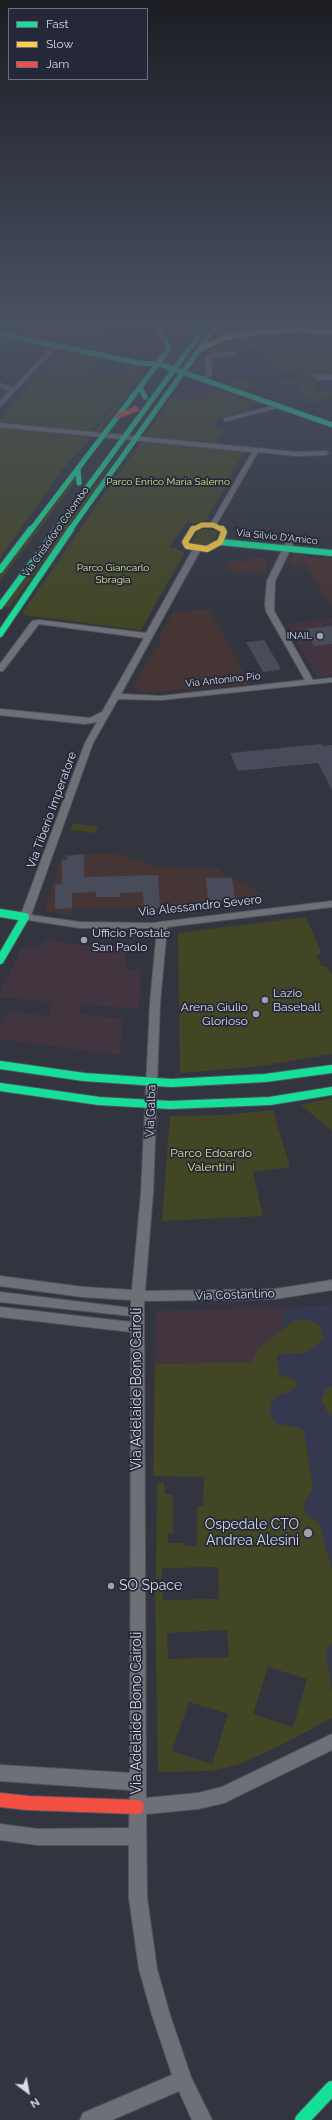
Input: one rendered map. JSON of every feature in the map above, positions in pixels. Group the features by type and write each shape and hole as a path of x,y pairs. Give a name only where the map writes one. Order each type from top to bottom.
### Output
{"main road":[{"name":"Via Cristoforo Colombo","path":"0,570 111,425"},
{"name":"Via Cristoforo Colombo","path":"12,574 114,436 125,425"},
{"name":"Via Cristoforo Colombo","path":"0,606 125,437 132,425"},
{"name":"Via Cristoforo Colombo","path":"0,634 41,572 146,425"},
{"path":"78,469 79,483"},
{"path":"92,481 110,474"},
{"path":"202,525 213,525 224,530 222,540 210,548 197,549 185,543 193,528 202,525"},
{"name":"Via Silvio D'Amico","path":"222,540 287,546 332,548"},
{"name":"Via Silvio D'Amico","path":"287,546 332,553"},
{"path":"0,617 9,621"},
{"name":"Via Alessandro Severo","path":"0,914 25,917"},
{"path":"0,960 25,917"},
{"path":"0,1065 84,1077 151,1083 220,1081 290,1075 332,1068"},
{"path":"0,1087 99,1101 152,1104 220,1104 270,1101 332,1091"},
{"path":"0,1800 28,1804 137,1807"},
{"path":"302,2120 332,2088"}],"street":[{"path":"0,425 296,454 326,453"},
{"path":"213,525 256,450"},
{"path":"287,546 271,581 269,604 273,616 310,682"},
{"path":"116,696 197,549"},
{"path":"0,669 35,623 149,636"},
{"name":"Via Antonino Pio","path":"116,696 161,698 332,680"},
{"name":"Via Tiberio Imperatore","path":"25,917 89,743 116,696"},
{"path":"0,712 62,720 89,721 105,714"},
{"path":"62,720 84,729 89,737 89,743"},
{"name":"Via Alessandro Severo","path":"25,917 91,926 162,926 332,904"},
{"name":"Via Galba","path":"137,1296 147,1193 152,1104 151,1083 162,926"},
{"name":"Via Costantino","path":"0,1282 83,1292 137,1296 194,1297 275,1294 332,1285"},
{"name":"Via Adelaide Bono Cairoli","path":"137,1296 136,1836 138,1898 148,1970 161,2015 183,2080 202,2120"},
{"path":"0,1297 128,1312"},
{"path":"0,1312 136,1328"},
{"path":"137,1807 198,1801 224,1795 332,1742"},
{"path":"0,1773 136,1782"},
{"path":"0,1832 38,1837 136,1836"},
{"path":"90,2120 183,2080"}],"shaded area":[{"path":"293,554 306,555 308,558 332,558 332,608 305,564 296,565 290,561"},
{"path":"251,557 267,559 265,564 268,565 264,574 226,570 230,561 248,562"},
{"path":"209,609 250,684 158,692 141,692 136,690 134,686 155,648 160,646 161,643 158,641 172,613"},
{"path":"332,618 332,675 317,677 287,624"},
{"path":"118,853 158,867 219,869 221,873 252,887 260,893 263,901 145,915 144,909 72,908 72,915 44,911 62,855"},
{"path":"44,940 85,946 126,946 125,970 140,970 140,997 138,1009 82,1004 79,1014 122,1019 120,1055 0,1039 0,1027 8,1012 49,1016 52,1002 0,997 0,991 23,946 37,949"},
{"name":"Ospedale CTO Andrea Alesini","path":"332,1305 332,1691 317,1591 252,1475 279,1362 284,1308"},
{"path":"284,1308 279,1362 155,1364 156,1311"}],"green space":[{"path":"35,425 95,425 90,431"},
{"path":"99,425 105,425 100,431 94,431"},
{"path":"153,425 213,425 214,427 225,429 216,443 145,436"},
{"path":"0,428 87,437 90,439 62,470 0,558"},
{"name":"Parco Giancarlo Sbragia","path":"141,442 244,452 206,520 199,523 187,523 169,547 182,551 184,554 141,630 23,615 24,610"},
{"path":"76,475 77,479 0,581 0,575"},
{"path":"103,479 9,608 5,607 98,481"},
{"path":"201,529 218,531 212,545 191,543"},
{"path":"73,823 98,827 96,833 71,830"},
{"name":"Arena Giulio Glorioso","path":"306,917 321,952 321,954 317,955 321,966 326,966 332,974 332,1054 254,1067 180,1073 178,933"},
{"path":"332,1098 332,1131 301,1105"},
{"name":"Parco Edoardo Valentini","path":"273,1110 290,1167 253,1172 263,1216 162,1221 170,1116 224,1115"},
{"path":"295,1320 310,1320 320,1326 324,1340 305,1353 278,1354 275,1362 279,1362 278,1368 281,1376 294,1379 298,1385 291,1391 281,1394 271,1401 270,1415 277,1424 297,1427 304,1431 313,1489 303,1505 307,1516 319,1523 332,1570 332,1644 326,1650 332,1691 332,1718 283,1744 238,1765 210,1771 158,1772 155,1588 162,1588 163,1600 219,1599 218,1567 162,1568 162,1579 156,1579 157,1483 164,1483 165,1494 173,1495 173,1533 168,1533 168,1543 184,1543 184,1546 197,1546 197,1507 203,1506 204,1477 153,1476 155,1364 252,1362 259,1348","holes":["227,1630 229,1657 168,1659 167,1633","268,1667 307,1679 293,1727 253,1714","189,1702 228,1714 212,1764 172,1751"]},
{"path":"332,1386 332,1416 328,1413 321,1399 325,1390"}],"building":[{"name":"INAIL","path":"332,626 332,644 314,646 304,629"},
{"path":"264,640 281,669 279,669 280,670 263,672 246,642"},
{"path":"321,744 322,746 332,745 332,790 318,763 238,771 230,753"},
{"path":"84,854 84,877 158,875 160,908 144,909 143,892 120,893 120,897 96,897 96,892 72,893 72,908 55,909 55,885 62,884 62,860 68,860 67,856"},
{"path":"206,878 232,878 235,900 208,900"}],"traffic: fast":[{"path":"0,570 111,425"},
{"path":"0,606 133,425"},
{"path":"0,634 65,537 145,425"},
{"path":"78,469 79,483"},
{"path":"220,542 332,553"},
{"path":"0,913 25,917 0,960"},
{"path":"0,1065 84,1077 171,1083 265,1078 332,1069"},
{"path":"0,1087 99,1101 170,1105 270,1101 332,1091"},
{"path":"302,2120 332,2088"}],"traffic: slow":[{"path":"202,525 213,525 222,528 224,532 220,542 207,549 187,546 185,542 193,529 202,525"}],"traffic: jam":[{"path":"0,1800 28,1803 137,1807"}],"place":[{"name":"INAIL","path":"320,636"},
{"name":"Ufficio Postale San Paolo","path":"84,940"},
{"name":"Lazio Baseball","path":"265,1000"},
{"name":"Arena Giulio Glorioso","path":"256,1014"},
{"name":"Ospedale CTO Andrea Alesini","path":"308,1533"},
{"name":"SO Space","path":"111,1586"}],"park label":[{"name":"Parco Enrico Maria Salerno","path":"168,482"}]}
